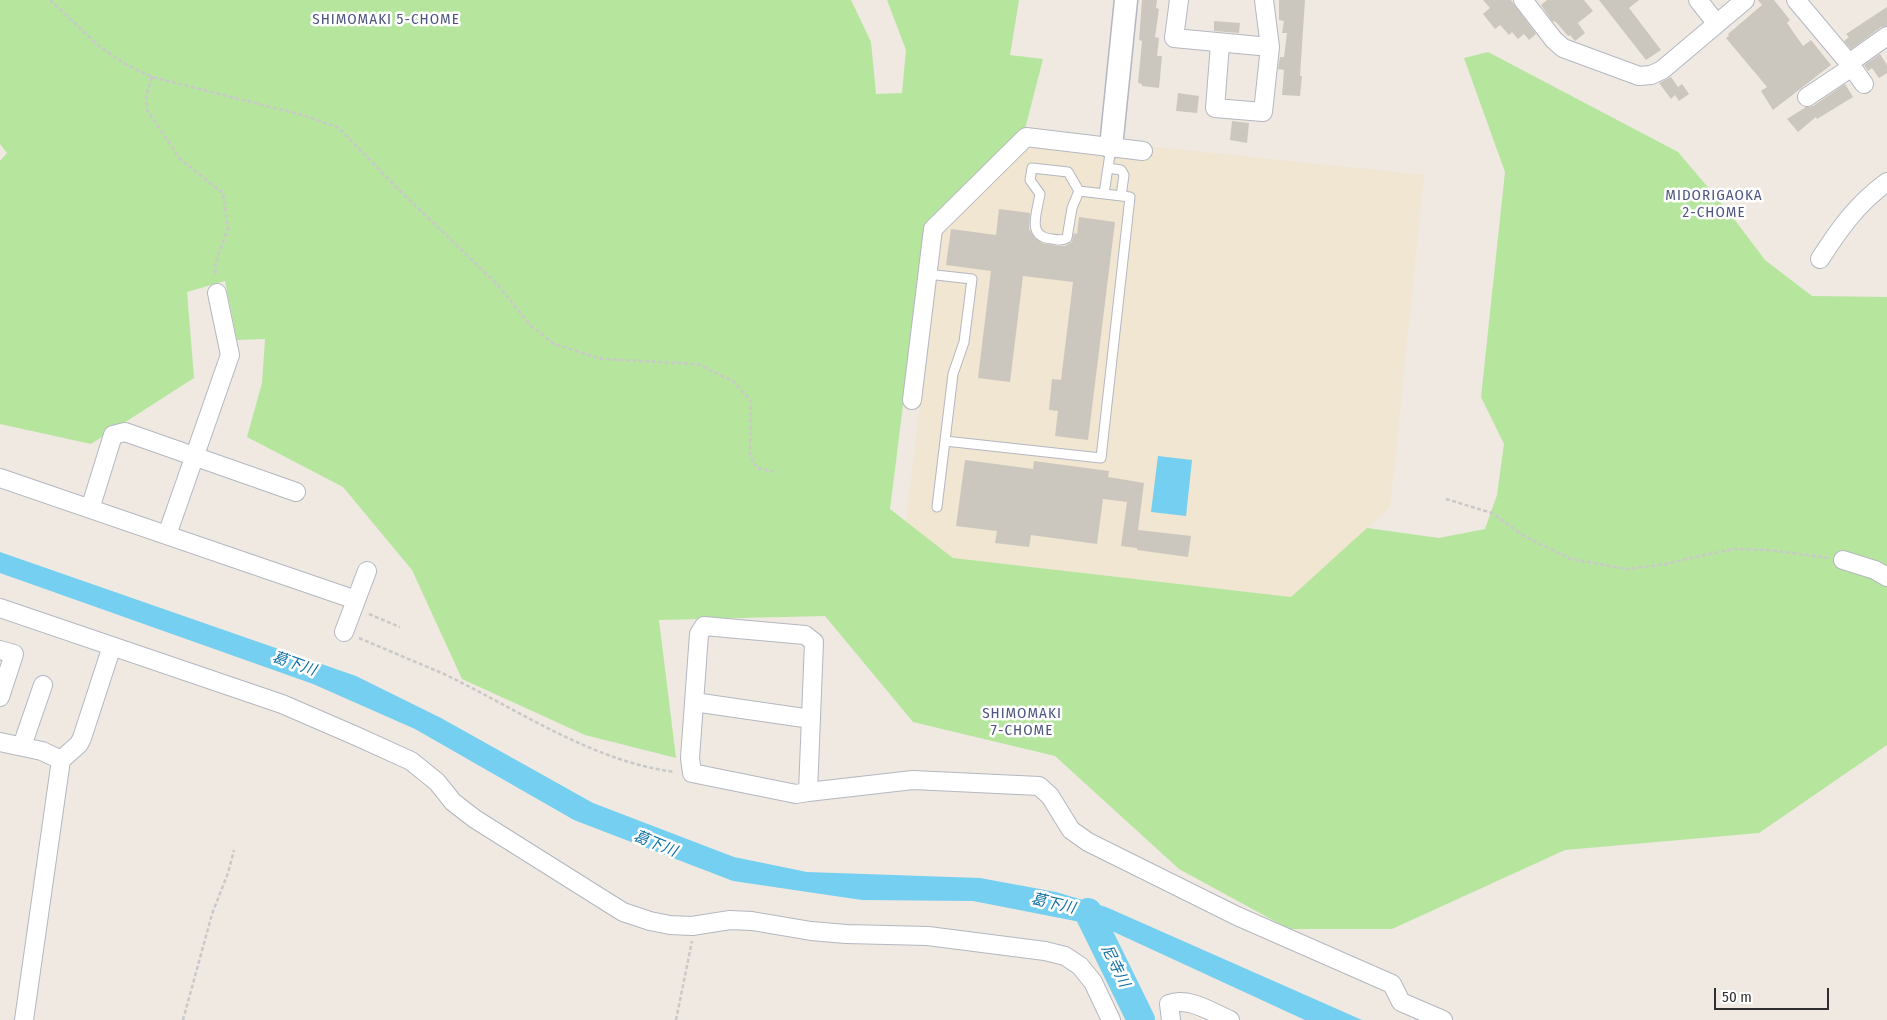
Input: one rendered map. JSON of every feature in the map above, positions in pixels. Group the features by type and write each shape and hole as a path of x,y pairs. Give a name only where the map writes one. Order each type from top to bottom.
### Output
{"street":[{"path":"1109,158 1126,0"},
{"path":"1179,0 1174,38 1220,44 1270,47"},
{"path":"1220,44 1215,108 1263,112 1270,47 1264,0"},
{"path":"1698,0 1717,24"},
{"path":"1525,1 1554,40 1563,48 1639,76 1651,75 1662,70 1746,0"},
{"path":"1796,0 1851,65 1864,84"},
{"path":"1807,97 1887,36"},
{"path":"912,400 933,229 1026,137 1109,158 1142,151"},
{"path":"1820,259 1839,229 1856,208 1887,182"},
{"path":"167,535 230,356 217,293"},
{"path":"90,509 114,436 125,432 296,492"},
{"path":"0,478 167,535 355,604"},
{"path":"1843,560 1875,570 1887,576"},
{"path":"344,632 367,571"},
{"path":"0,608 282,704 411,761 437,782 453,802 475,819 623,912 650,921 692,926 730,920 752,921 837,934 928,936 1045,950 1065,956 1080,966 1093,982 1111,1020"},
{"path":"808,792 814,642 805,635 704,626 699,634 690,758 692,773 796,794 913,780 1039,786 1050,796 1071,830 1088,842 1237,916 1392,984 1401,1002 1443,1020"},
{"path":"24,1020 61,760 79,744 82,738 112,646"},
{"path":"0,650 14,654 0,697"},
{"path":"22,746 44,685"},
{"path":"694,702 811,719"},
{"path":"0,742 42,750 61,760"},
{"path":"1171,1020 1169,1004 1176,1001 1192,1004 1230,1020"}],"lane":[{"path":"1104,194 1109,158"},
{"path":"1109,158 1124,175 1121,196"},
{"path":"1032,168 1068,172 1079,191 1072,208 1067,238 1063,241 1042,238 1038,235 1035,230 1040,194 1030,180 1032,168"},
{"path":"945,441 1102,458 1130,197 1079,191"},
{"path":"927,274 972,279 964,342 953,374 937,507"}],"path":[{"path":"50,0 99,46 125,64 152,77 306,116 339,128 394,186 497,284 530,325 554,344 602,358 697,364 732,382 751,401 750,456 757,468 775,472"},
{"path":"152,77 146,96 147,110 180,159 223,193 228,229 215,263 217,293"},
{"path":"1446,499 1492,513 1524,536 1571,559 1627,569 1666,564 1734,549 1769,550 1843,560"},
{"path":"355,604 400,627"},
{"path":"344,632 444,674 591,748 626,761 674,772 692,773"},
{"path":"183,1020 212,914 228,873 234,850"},
{"path":"676,1020 692,942 692,926"}],"shaded area":[{"path":"1027,144 1146,146 1424,175 1390,508 1291,597 953,558 906,522 940,233"}],"green space":[{"path":"0,0 851,0 871,42 876,94 902,93 906,50 887,0 1019,0 1010,55 1043,59 1025,129 925,230 890,509 953,558 1291,597 1367,528 1439,538 1485,529 1497,495 1504,444 1481,397 1505,172 1464,58 1488,52 1678,152 1728,211 1765,260 1812,296 1887,297 1887,745 1759,833 1565,850 1392,929 1289,929 1179,869 1055,756 913,722 825,616 659,620 676,758 585,735 462,679 412,570 343,487 247,437 262,383 265,339 237,340 225,281 187,292 194,378 91,444 0,424 0,161 7,153 0,144"}],"water":[{"path":"1158,456 1192,460 1186,516 1151,512"},
{"name":"葛下川","path":"0,552 356,676 441,718 593,803 734,857 807,872 980,878 1056,892 1106,907 1362,1020 1305,1020 1101,926 973,901 862,900 733,881 574,820 415,729 313,684 0,573"}],"building":[{"path":"1142,0 1157,0 1156,8 1159,9 1155,37 1159,38 1157,56 1162,56 1159,88 1142,86 1142,84 1138,83 1142,41 1139,40"},
{"path":"1279,0 1305,0 1300,96 1282,95 1284,70 1278,69 1280,57 1284,57 1287,33 1282,33 1284,21 1279,20"},
{"path":"1483,0 1511,0 1536,34 1529,40 1524,34 1518,39 1512,32 1509,35 1500,25 1495,29 1483,14 1490,8"},
{"path":"1547,0 1584,0 1593,11 1578,23 1585,33 1575,41 1570,35 1568,36 1556,22 1552,21 1541,5"},
{"path":"1599,0 1639,0 1629,8 1661,50 1646,60"},
{"path":"1758,0 1774,0 1790,20 1787,23 1803,46 1811,40 1831,65 1773,110 1761,91 1767,87 1726,38 1729,36 1728,34 1762,5"},
{"path":"1887,7 1887,26 1881,27 1851,49 1844,41 1849,37 1846,34"},
{"path":"1214,21 1240,23 1239,33 1214,31"},
{"path":"1880,54 1887,65 1887,73 1879,78 1872,68 1868,71 1864,65"},
{"path":"1671,77 1678,87 1682,84 1689,94 1679,101 1675,95 1671,99 1659,83"},
{"path":"1845,84 1853,97 1817,119 1816,117 1798,132 1787,119 1806,107 1813,106"},
{"path":"1178,93 1199,96 1197,113 1176,111"},
{"path":"1232,121 1249,123 1247,143 1230,140"},
{"path":"999,209 1030,213 1029,229 1034,237 1042,243 1057,246 1065,246 1072,242 1074,233 1077,234 1079,217 1115,222 1088,440 1055,436 1058,411 1049,410 1052,379 1061,380 1073,282 1023,276 1010,382 978,378 991,271 946,265 951,229 996,235"},
{"path":"965,460 1033,469 1034,461 1109,471 1108,477 1144,483 1138,530 1191,536 1188,557 1121,546 1127,502 1103,499 1097,544 1031,535 1029,547 995,543 997,531 956,526"}],"waterway":[{"name":"尼寺川","path":"1088,912 1141,1020"}],"district":[{"name":"SHIMOMAKI 5-CHOME","path":"386,20"},
{"name":"MIDORIGAOKA 2-CHOME","path":"1714,204"},
{"name":"SHIMOMAKI 7-CHOME","path":"1022,722"}]}
